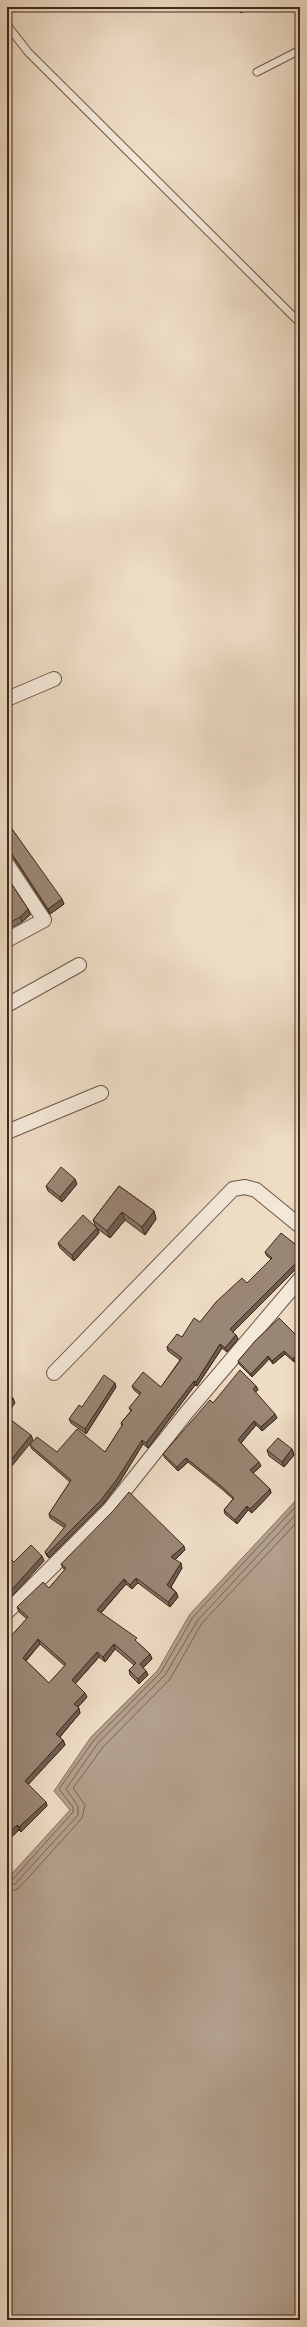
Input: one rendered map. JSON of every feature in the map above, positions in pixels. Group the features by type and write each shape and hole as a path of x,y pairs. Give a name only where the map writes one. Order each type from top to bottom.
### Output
{"street":[{"path":"7,699 54,680"},
{"path":"7,864 12,883 44,920 7,940"},
{"path":"7,1005 79,966"},
{"path":"7,1132 101,1093"},
{"path":"54,1373 233,1189 245,1187 256,1190 300,1226"},
{"path":"7,1612 109,1510 187,1412 299,1283"}],"lane":[{"path":"7,25 33,57 300,322"},
{"path":"257,72 300,50"}],"water":[{"path":"300,1496 300,2320 7,2320 7,1879 70,1810 54,1791 91,1737 158,1670 190,1614"}],"building":[{"path":"238,7 245,7 240,10"},
{"path":"7,822 62,899 48,909 12,854 7,851"},
{"path":"7,877 28,909 20,917 7,924"},
{"path":"61,1167 75,1179 60,1197 46,1186"},
{"path":"119,1186 154,1211 142,1227 122,1212 107,1231 93,1220"},
{"path":"83,1215 97,1228 72,1255 58,1243"},
{"path":"281,1233 295,1244 296,1242 298,1244 300,1242 300,1259 230,1329 236,1335 225,1348 220,1344 196,1382 194,1381 146,1443 142,1440 117,1479 101,1500 47,1554 45,1552 66,1525 49,1514 71,1480 30,1445 37,1437 57,1452 77,1429 105,1452 123,1424 121,1423 132,1410 129,1408 141,1393 132,1386 143,1372 161,1387 182,1358 167,1347 177,1334 182,1337 194,1318 200,1322 216,1302 242,1278 247,1283 272,1258 265,1252"},
{"path":"279,1318 300,1339 300,1351 293,1359 284,1351 272,1361 268,1356 251,1374 238,1361 255,1341"},
{"path":"240,1370 256,1386 253,1389 275,1414 261,1427 254,1421 238,1440 259,1462 250,1470 270,1489 250,1509 247,1506 235,1520 224,1510 234,1498 221,1486 186,1458 177,1467 163,1454 210,1400 213,1403"},
{"path":"104,1375 115,1383 85,1429 69,1419 79,1405 82,1407"},
{"path":"7,1393 13,1398 7,1406"},
{"path":"7,1417 31,1435 7,1465"},
{"path":"278,1438 292,1449 282,1462 267,1450"},
{"path":"129,1492 184,1546 171,1557 181,1563 167,1585 176,1592 168,1602 136,1578 130,1585 124,1579 97,1610 137,1638 135,1640 150,1654 140,1664 146,1671 138,1679 129,1670 136,1663 114,1644 103,1657 97,1652 72,1680 85,1693 74,1704 79,1708 56,1734 63,1740 25,1781 46,1802 19,1827 17,1825 7,1834 7,1631 12,1635 28,1617 17,1607 43,1582 49,1588 66,1568 61,1564 113,1511","holes":["38,1639 66,1664 49,1683 23,1658"]},
{"path":"31,1545 42,1556 7,1595 7,1563 11,1559 14,1562"}]}
